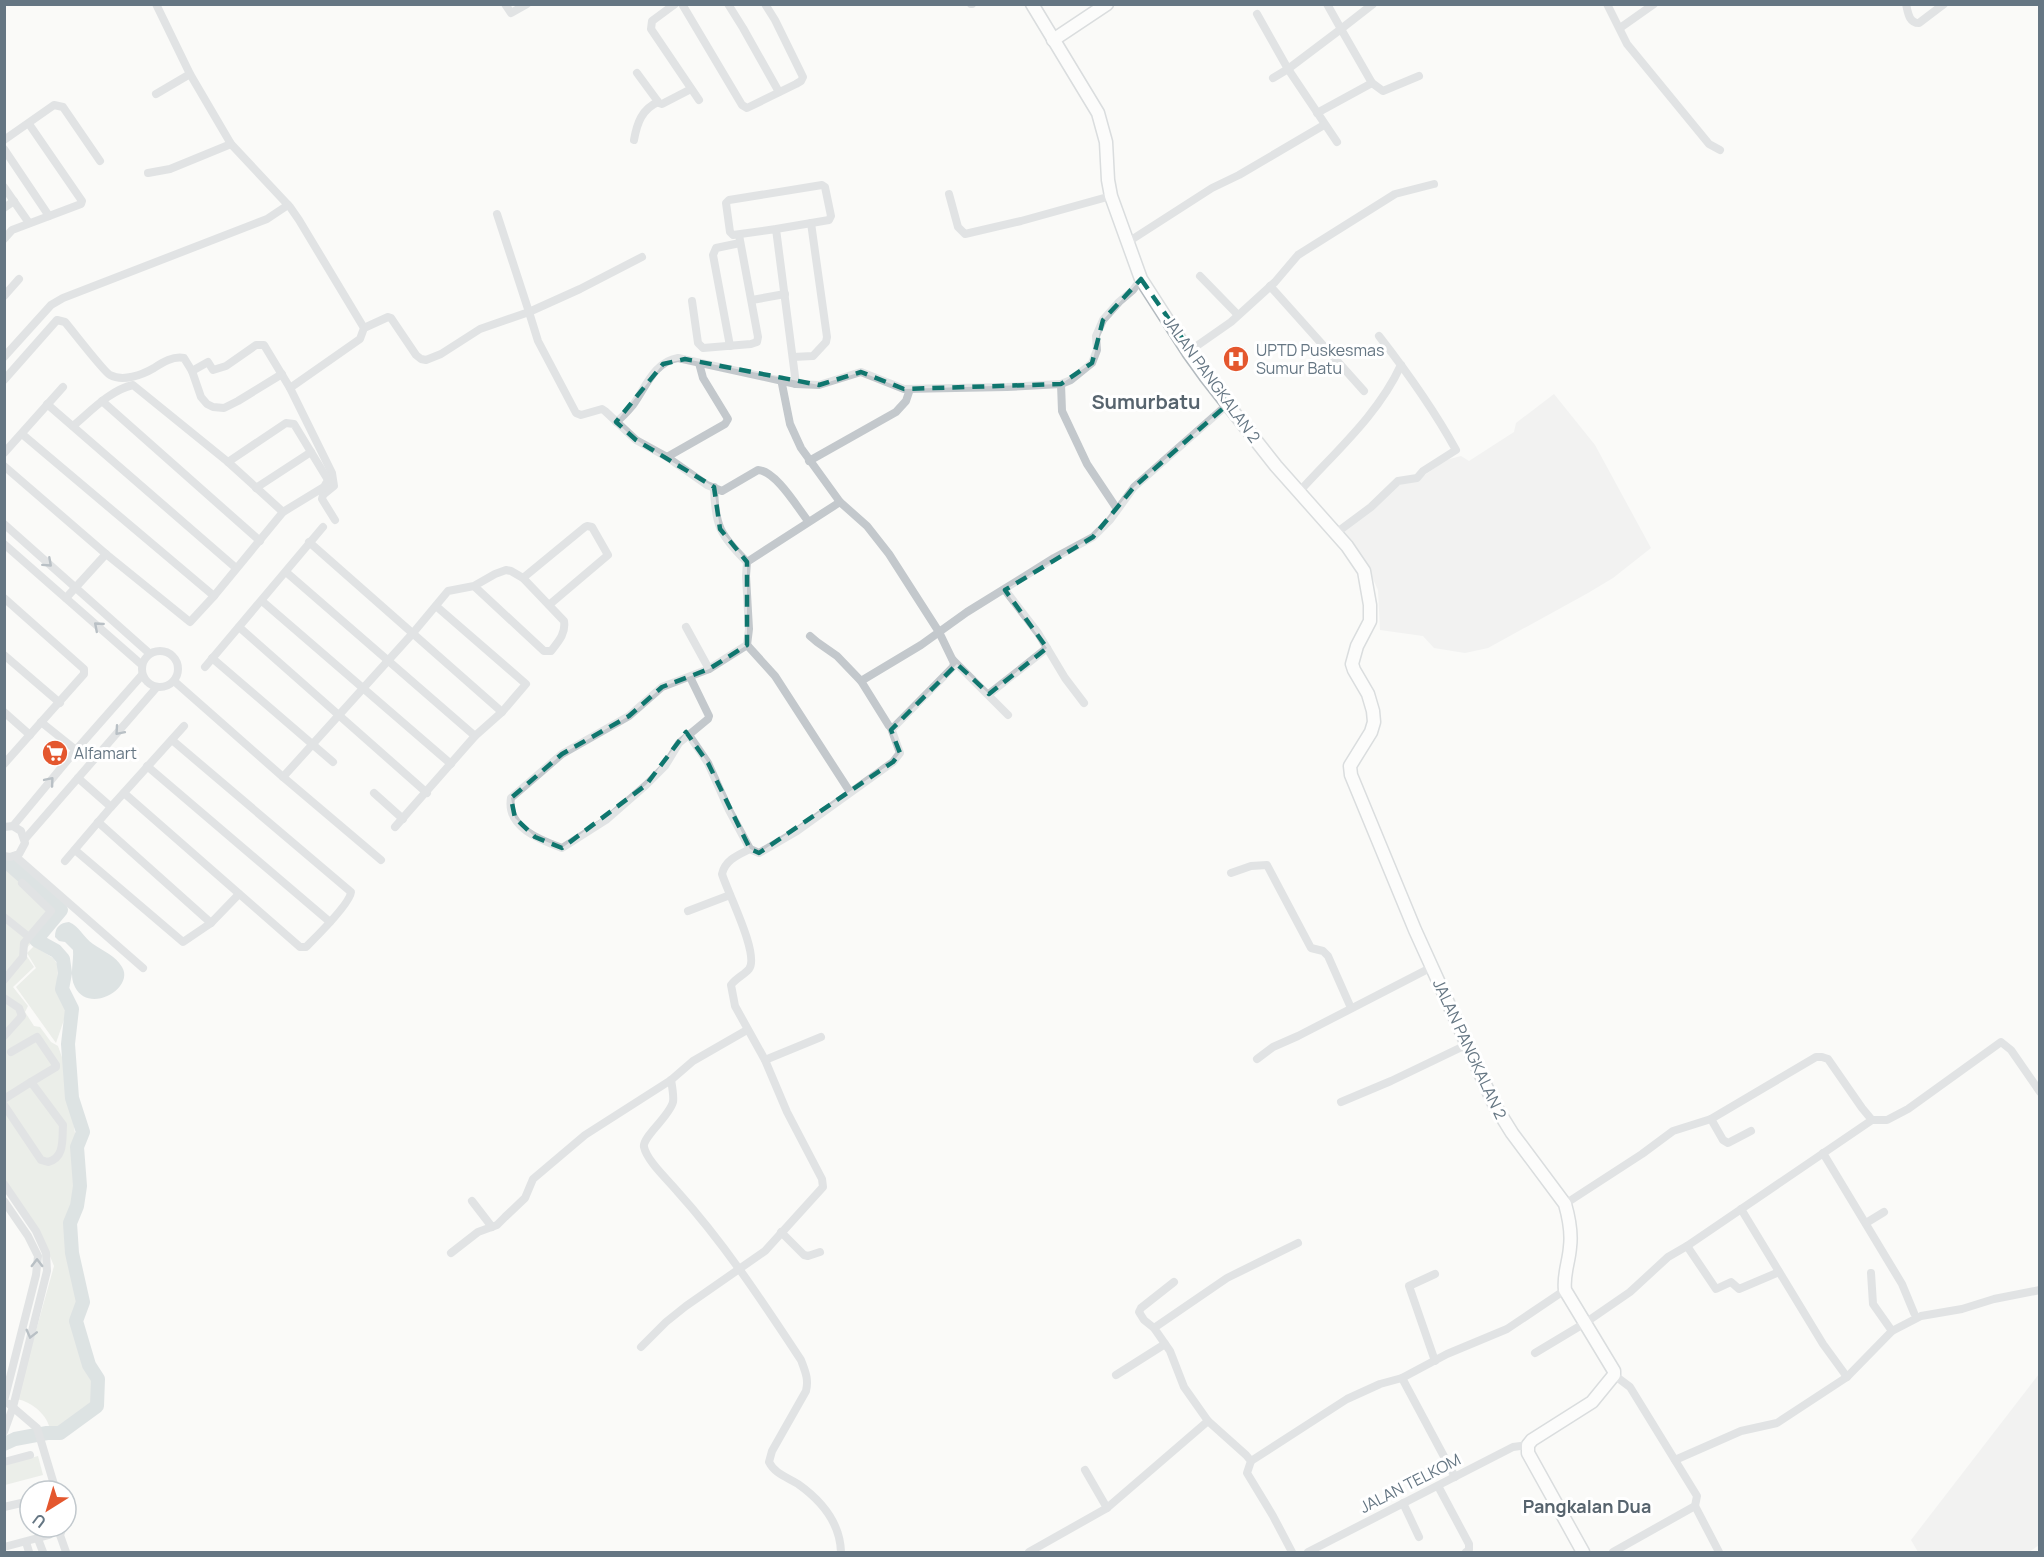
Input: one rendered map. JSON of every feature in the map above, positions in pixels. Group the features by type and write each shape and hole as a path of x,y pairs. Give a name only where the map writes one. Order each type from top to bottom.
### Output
{"street":[{"path":"156,4 190,74 231,144 289,206 364,328"},
{"path":"505,4 512,13 527,4"},
{"path":"675,4 650,25 699,100"},
{"path":"682,4 712,56 744,107 747,108 801,81 803,77 765,4"},
{"path":"728,4 779,92"},
{"name":"JALAN PANGKALAN 2","path":"1032,4 1098,113 1106,142 1111,196 1141,279 1188,352 1299,492 1356,557 1364,572 1370,605 1370,621 1353,659 1354,670 1368,694 1373,711 1373,728 1350,766 1351,775 1391,876 1494,1104 1512,1133 1565,1204 1569,1217 1570,1247 1564,1279 1565,1290"},
{"path":"1053,40 1107,4"},
{"path":"1327,4 1372,83 1383,91 1419,76"},
{"path":"1273,78 1373,4"},
{"path":"1607,4 1632,50 1709,144 1720,150"},
{"path":"1620,28 1654,4"},
{"path":"1906,4 1911,21 1914,23 1919,23 1944,4"},
{"path":"1257,14 1288,69 1337,142"},
{"path":"637,73 658,102"},
{"path":"156,94 190,74"},
{"path":"1317,113 1372,83"},
{"path":"634,140 639,120 648,108 658,102 665,103 691,89"},
{"path":"4,140 54,105 63,107 99,161"},
{"path":"4,239 12,230 81,204 82,201 29,124"},
{"path":"1128,242 1212,188 1239,176 1324,125"},
{"path":"148,173 170,169 231,144"},
{"path":"4,149 49,216"},
{"path":"1188,352 1213,336 1238,315 1270,286 1298,255 1395,194 1434,184"},
{"path":"692,301 698,344 706,349 755,343 758,340 752,300 739,239 730,232 726,203 729,200 824,186 826,188 831,219 776,229 739,239 716,248 713,255 730,346"},
{"path":"4,187 29,223"},
{"path":"949,194 958,227 965,234 1111,196"},
{"path":"4,208 14,201"},
{"path":"4,357 51,305 63,298 267,219 289,206"},
{"path":"497,214 538,340 576,413 581,415 602,409 636,440 667,457 707,485 722,491 758,470 764,470 777,481 808,521"},
{"path":"793,357 813,356 826,342 827,337 812,223"},
{"path":"776,229 796,384"},
{"path":"291,388 360,339 364,328 388,317 391,318 416,355 426,360 441,354 480,329 529,312 642,257"},
{"path":"1200,276 1238,315"},
{"path":"4,296 19,279"},
{"path":"616,422 627,413 648,380 663,364 670,359 678,358 796,384 819,385 861,372 900,389 1061,384 1071,380 1092,363 1097,350 1096,336 1102,320 1141,279"},
{"path":"1270,286 1364,391"},
{"path":"752,300 785,294"},
{"path":"4,380 57,320 65,322 107,374 116,377 142,375 161,363 180,357 184,358 192,371 203,400 213,406 224,408 282,374"},
{"path":"1336,533 1371,507 1398,481 1417,478 1423,471 1456,450 1401,365 1379,336"},
{"path":"192,371 208,362 213,370 226,366 261,344 264,345 291,388 332,472 334,486 323,495 322,499 335,520"},
{"path":"667,457 726,424 728,419 703,378 699,363"},
{"path":"1299,492 1370,415 1394,381 1401,365"},
{"path":"781,379 790,424 809,461 840,502 876,536 939,632 953,660 1008,715"},
{"path":"1061,384 1062,411 1087,464 1117,509"},
{"path":"73,426 102,401 126,387 133,386 228,462 283,512"},
{"path":"4,453 63,387"},
{"path":"809,461 896,412 906,401 910,389"},
{"path":"102,401 260,541"},
{"path":"47,404 236,568"},
{"path":"861,681 921,645 1054,558 1093,537 1134,487 1228,404"},
{"path":"4,466 187,622 192,621 214,596 283,512 327,484 328,480 294,424 286,423 228,462"},
{"path":"22,434 214,596"},
{"path":"256,488 311,452"},
{"path":"714,487 715,514 720,529 728,542 747,562 749,629 747,645 775,676 850,792"},
{"path":"747,562 840,502"},
{"path":"4,524 142,665"},
{"path":"205,667 323,527"},
{"path":"523,578 585,527 592,527 608,555 549,605"},
{"path":"309,542 502,712"},
{"path":"4,544 149,653"},
{"path":"71,593 106,554"},
{"path":"284,777 363,687 389,661 448,591 474,586 506,570 511,571 523,578 564,621 565,627 562,635 551,651 548,652 474,586"},
{"path":"286,572 475,736"},
{"path":"1005,590 1084,703"},
{"path":"4,598 84,669 84,674 60,703 4,764"},
{"path":"262,601 451,764"},
{"path":"395,827 475,736 526,686 526,683 436,606"},
{"path":"238,627 427,793"},
{"path":"686,627 709,669"},
{"path":"689,735 708,763 750,849 759,853 796,831 898,757 900,753 891,728 861,681 837,656 810,636"},
{"path":"690,677 709,716 706,722 679,743 665,766 606,820 562,848 535,837 511,814 511,798 562,754 629,716 662,687 709,669 747,645"},
{"path":"989,694 1047,648"},
{"path":"163,650 175,658 178,667 174,681 166,686 157,687 142,675 142,665 149,653 163,650"},
{"path":"4,655 60,703"},
{"path":"212,658 333,762"},
{"path":"891,728 953,667 953,660"},
{"path":"25,839 21,831 9,827 142,675"},
{"path":"174,681 381,860"},
{"path":"4,856 15,856 22,851 25,839 157,687"},
{"path":"4,712 30,735"},
{"path":"41,722 76,750"},
{"path":"65,861 184,726"},
{"path":"124,793 300,947 306,948 330,922 350,898 351,892 172,740"},
{"path":"147,766 330,922"},
{"path":"78,778 111,807"},
{"path":"374,793 403,819"},
{"path":"98,822 211,923"},
{"path":"641,1347 680,1311 765,1251 821,1190 823,1183 787,1112 765,1060 735,1006 731,985 749,969 752,962 743,923 722,874 723,868 730,860 750,849"},
{"path":"75,850 181,942 185,942 211,923 239,894"},
{"path":"15,856 144,968"},
{"path":"1231,873 1251,866 1267,866 1311,948 1325,952 1351,1008"},
{"path":"4,980 23,957 23,946 29,937 51,911 22,883"},
{"path":"688,911 730,895"},
{"path":"6,920 29,937"},
{"path":"1257,1059 1273,1047 1432,967"},
{"path":"4,998 19,1008 22,1016 4,1036"},
{"path":"451,1253 478,1232 492,1227 505,1218 525,1198 533,1179 585,1135 672,1080 693,1061 747,1030"},
{"path":"4,1099 56,1067 35,1037 10,1052"},
{"path":"765,1060 821,1037"},
{"path":"1535,1353 1585,1323 1640,1285 1668,1257 1872,1120 1887,1120 1908,1109 2001,1042 2012,1050 2040,1092"},
{"path":"1341,1102 1466,1045"},
{"path":"1565,1204 1623,1167 1673,1131 1711,1119 1816,1057 1822,1056 1828,1059 1872,1120"},
{"path":"672,1080 673,1102 663,1121 648,1135 644,1149 659,1171 725,1248 801,1360 807,1374 806,1391 772,1452 769,1462 780,1474 824,1505 841,1538 841,1552"},
{"path":"4,1106 41,1160 48,1162 56,1159 60,1153 63,1125 31,1082"},
{"path":"1711,1119 1723,1140 1728,1143 1751,1131"},
{"path":"1823,1153 1902,1284 1914,1313"},
{"path":"4,1184 32,1234 38,1256 36,1275 5,1400 37,1428 53,1479"},
{"path":"472,1201 492,1227"},
{"path":"4,1202 46,1252 46,1271 13,1407 4,1432"},
{"path":"1741,1209 1824,1344 1847,1377"},
{"path":"1866,1223 1884,1212"},
{"path":"781,1232 804,1255 820,1252"},
{"path":"1154,1328 1227,1278 1298,1243"},
{"path":"1687,1246 1716,1289 1731,1282 1739,1289 1779,1272"},
{"path":"1871,1273 1873,1304 1893,1331"},
{"path":"1435,1274 1409,1286 1435,1361"},
{"path":"1174,1282 1139,1312 1165,1344 1184,1387 1208,1421 1251,1461"},
{"path":"1292,1552 1274,1516 1247,1473 1251,1461 1347,1399 1380,1384 1402,1378 1447,1354 1507,1329 1565,1290 1612,1367 1614,1375 1630,1387 1697,1496 1695,1506 1719,1552"},
{"path":"1675,1460 1741,1431 1777,1423 1847,1377 1893,1331 1921,1316 1962,1309 1994,1299 2040,1290"},
{"path":"1116,1375 1165,1344"},
{"path":"1583,1552 1528,1453 1528,1445 1532,1440 1592,1402 1614,1375"},
{"path":"1402,1378 1455,1477"},
{"path":"1029,1552 1107,1508 1208,1421"},
{"name":"JALAN TELKOM","path":"1308,1552 1514,1447 1528,1445"},
{"path":"4,1462 30,1455"},
{"path":"1085,1470 1107,1508"},
{"path":"1438,1486 1469,1544 1469,1550 1466,1552"},
{"path":"1403,1503 1419,1537"},
{"path":"1613,1552 1695,1506"},
{"path":"4,1547 38,1539 43,1552"},
{"path":"26,1542 28,1552"}],"highlighted area":[{"path":"1141,279 1228,404 1134,487 1093,537 1005,590 1047,648 989,694 957,664 891,730 900,753 893,762 759,853 750,849 708,763 686,732 646,785 562,848 535,837 515,818 511,798 562,754 629,716 662,687 709,669 747,645 747,562 720,529 714,487 636,440 616,422 663,364 685,359 819,385 861,372 904,389 1061,384 1092,363 1103,320"}],"shaded area":[{"path":"1554,394 1595,445 1651,548 1613,578 1488,648 1465,653 1434,648 1423,636 1380,630 1378,590 1368,568 1342,530 1401,483 1419,479 1446,460 1461,456 1469,461 1514,432 1516,423"},
{"path":"4,867 8,867 55,911 24,952 34,967 13,987 28,1006 25,1012 34,1026 40,1027 51,1042 58,1046 63,1060 75,1133 75,1199 67,1224 70,1262 81,1300 73,1321 85,1367 95,1380 95,1405 59,1431 50,1430 43,1414 28,1403 17,1399 54,1266 41,1234 5,1179"},
{"path":"69,922 122,967 124,975 122,983 109,995 99,999 90,999 82,995 75,987 72,974 73,950 65,942 55,937 59,926"},
{"path":"34,946 53,958 58,965 57,994 67,1011 56,1043 16,987 36,968 27,953"},
{"path":"2039,1374 2039,1545 2029,1552 1918,1552 1911,1540"},
{"path":"38,1456 43,1475 18,1479 18,1482 5,1485 4,1465"}],"waterway":[{"path":"4,1444 15,1439 60,1433 97,1406 98,1379 89,1365 76,1321 83,1302 72,1253 70,1223 77,1206 80,1186 77,1147 83,1132 72,1098 68,1044 72,1009 62,989 65,973 63,959 56,951 36,940 61,910 10,865"}],"place":[{"name":"UPTD Puskesmas Sumur Batu","path":"1236,359"},
{"name":"Alfamart","path":"55,753"}],"district":[{"name":"Sumurbatu","path":"1146,401"},
{"name":"Pangkalan Dua","path":"1587,1506"}]}
